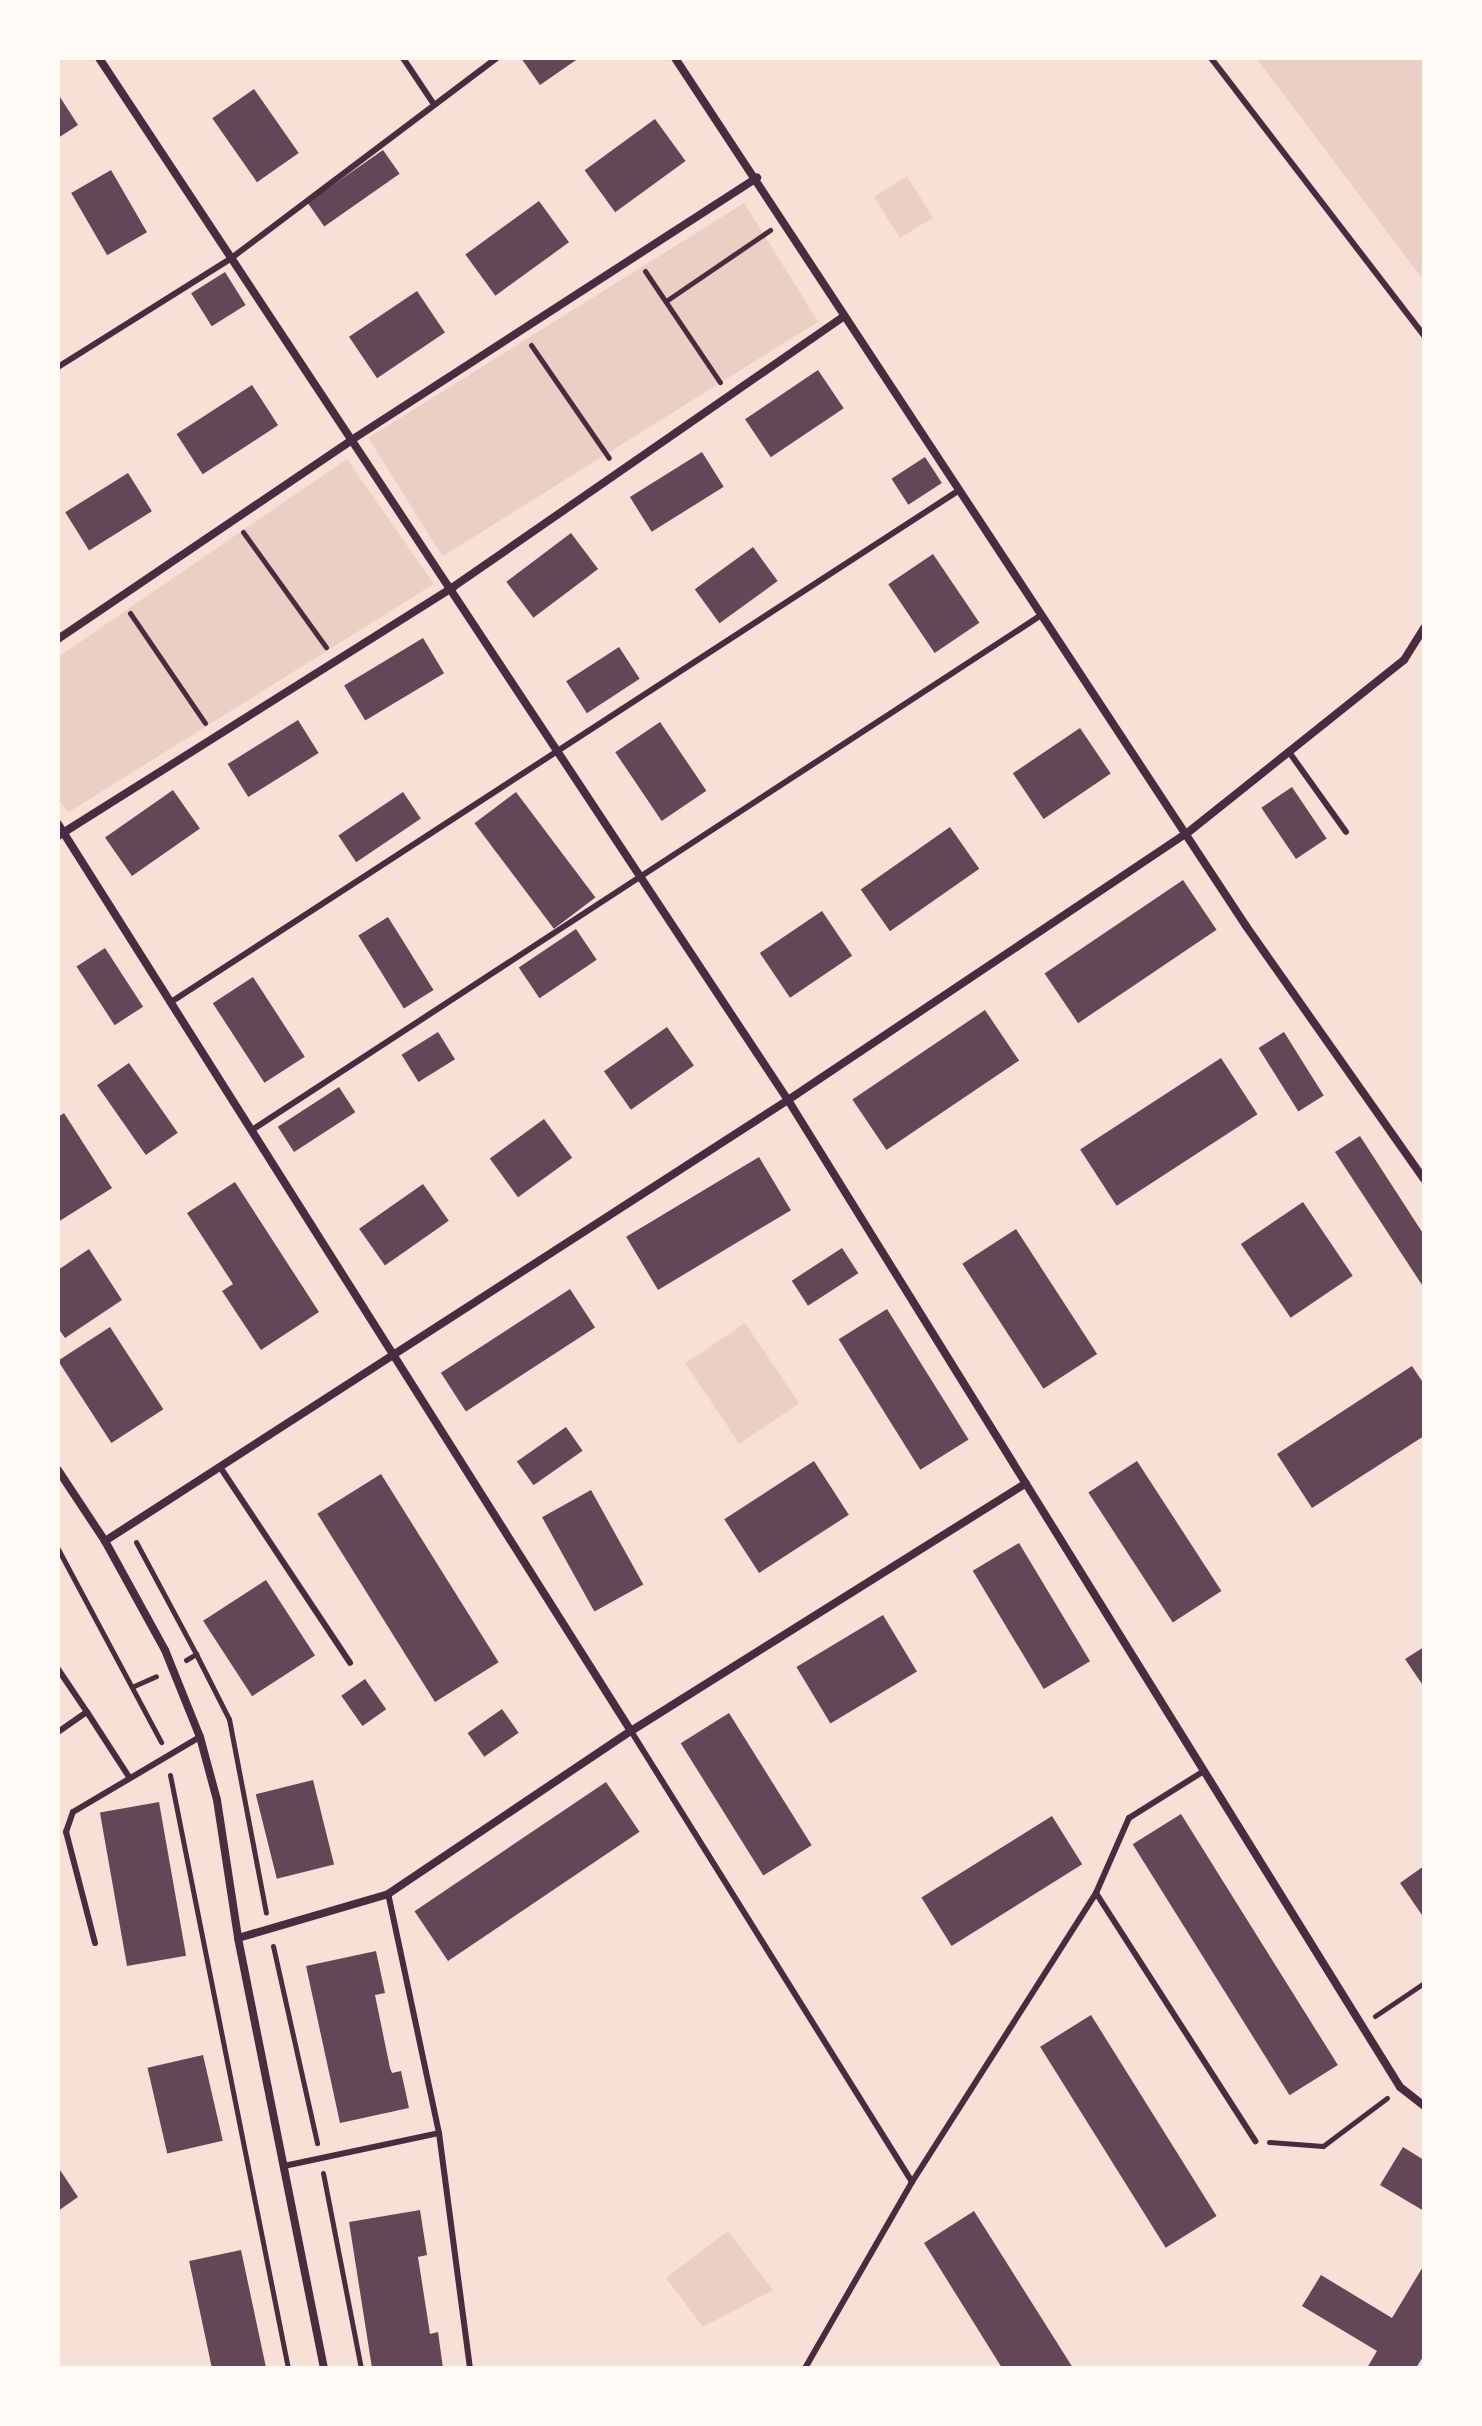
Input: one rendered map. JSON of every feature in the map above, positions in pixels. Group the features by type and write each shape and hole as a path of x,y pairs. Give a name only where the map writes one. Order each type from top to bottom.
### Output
{"street":[{"path":"99,58 350,441 453,587 788,1100 1400,2087 1424,2106"},
{"path":"675,58 757,178 842,318 1040,616 1424,1179"},
{"path":"58,639 350,441 757,178"},
{"path":"62,834 453,587 842,318"},
{"path":"105,1541 788,1100 1186,834 1404,660 1424,628"},
{"path":"58,824 631,1731"},
{"path":"58,1470 105,1541 172,1668 200,1737 217,1800 238,1938 324,2368"},
{"path":"238,1938 388,1894 631,1731 1026,1483"}],"lane":[{"path":"403,58 433,103"},
{"path":"58,367 230,259 433,103 497,58"},
{"path":"1211,58 1424,336"},
{"path":"171,1002 958,491"},
{"path":"252,1130 644,879 1040,616"},
{"path":"1289,752 1346,832"},
{"path":"220,1467 350,1663"},
{"path":"58,1669 129,1777"},
{"path":"58,1732 87,1712"},
{"path":"631,1731 912,2182"},
{"path":"95,1943 66,1832 73,1812 166,1753 200,1737"},
{"path":"805,2368 912,2182 1096,1893 1129,1818 1204,1771"},
{"path":"1096,1893 1255,2141"},
{"path":"388,1894 439,2133 470,2368"},
{"path":"284,2166 439,2133"}],"path":[{"path":"666,301 771,229"},
{"path":"635,256 729,396"},
{"path":"521,330 619,472"},
{"path":"234,520 336,661"},
{"path":"119,597 215,738"},
{"path":"128,1527 229,1719 361,2368"},
{"path":"58,1549 134,1686 166,1753 288,2368"},
{"path":"134,1686 196,1654"},
{"path":"1361,2025 1424,1983"},
{"path":"1255,2141 1323,2146 1400,2087"}],"shaded area":[{"path":"1256,58 1424,58 1424,281"},
{"path":"907,176 933,218 900,238 874,197"},
{"path":"744,203 818,322 443,556 368,438"},
{"path":"347,459 434,584 69,812 58,800 58,657"},
{"path":"745,1323 799,1403 740,1444 685,1363"},
{"path":"728,2231 773,2290 703,2327 666,2278"}],"building":[{"path":"521,58 579,58 540,85"},
{"path":"254,89 299,153 257,182 212,118"},
{"path":"58,94 78,125 58,138"},
{"path":"655,119 686,161 615,212 585,170"},
{"path":"383,150 400,174 324,227 308,203"},
{"path":"111,170 147,232 107,255 71,193"},
{"path":"539,201 569,242 495,296 465,254"},
{"path":"225,272 246,305 212,326 191,293"},
{"path":"417,291 445,332 377,378 349,337"},
{"path":"818,370 844,408 771,457 745,419"},
{"path":"252,385 278,425 203,474 177,434"},
{"path":"702,452 724,487 652,532 630,497"},
{"path":"925,457 942,483 908,505 891,479"},
{"path":"128,473 152,511 89,550 65,512"},
{"path":"571,533 598,569 533,618 506,582"},
{"path":"753,547 778,581 719,623 695,589"},
{"path":"933,554 979,623 935,653 888,584"},
{"path":"423,638 444,673 365,721 344,685"},
{"path":"619,647 640,679 587,713 566,681"},
{"path":"298,720 319,753 248,797 228,764"},
{"path":"660,722 706,791 662,821 615,752"},
{"path":"1080,728 1111,774 1044,819 1013,773"},
{"path":"1292,787 1327,838 1296,859 1261,808"},
{"path":"173,790 200,829 132,876 105,838"},
{"path":"403,792 421,819 356,862 338,836"},
{"path":"516,792 595,897 554,929 474,823"},
{"path":"950,827 979,869 890,931 861,890"},
{"path":"1183,880 1217,930 1078,1023 1045,973"},
{"path":"822,911 852,956 790,998 760,953"},
{"path":"388,917 434,990 404,1008 358,936"},
{"path":"576,929 597,960 539,998 519,968"},
{"path":"105,948 143,1007 115,1025 76,967"},
{"path":"253,977 305,1057 264,1083 213,1003"},
{"path":"985,1010 1019,1061 886,1150 852,1099"},
{"path":"667,1027 694,1066 631,1110 604,1071"},
{"path":"438,1032 455,1059 418,1082 402,1055"},
{"path":"1284,1032 1324,1096 1298,1112 1259,1048"},
{"path":"1221,1058 1257,1114 1117,1206 1080,1149"},
{"path":"129,1063 178,1133 146,1155 97,1085"},
{"path":"339,1087 355,1112 294,1152 278,1127"},
{"path":"64,1113 112,1188 58,1222 58,1117"},
{"path":"544,1119 572,1158 518,1197 490,1158"},
{"path":"1360,1136 1424,1235 1424,1288 1335,1152"},
{"path":"759,1157 791,1210 658,1290 626,1237"},
{"path":"235,1182 319,1312 261,1350 222,1291 233,1284 187,1213"},
{"path":"423,1184 449,1221 385,1266 359,1229"},
{"path":"1303,1202 1353,1276 1291,1318 1241,1244"},
{"path":"1016,1229 1097,1354 1043,1389 962,1264"},
{"path":"842,1248 858,1273 808,1306 792,1281"},
{"path":"89,1249 122,1300 65,1338 58,1328 58,1270"},
{"path":"570,1289 595,1328 466,1411 441,1373"},
{"path":"887,1309 969,1440 920,1470 839,1339"},
{"path":"110,1327 163,1409 111,1443 58,1361"},
{"path":"1412,1366 1424,1384 1424,1436 1312,1508 1277,1454"},
{"path":"566,1427 583,1451 533,1485 517,1461"},
{"path":"814,1461 849,1515 759,1573 724,1519"},
{"path":"1137,1461 1221,1591 1173,1623 1088,1493"},
{"path":"381,1474 499,1662 435,1702 317,1514"},
{"path":"591,1490 643,1584 594,1612 542,1517"},
{"path":"1019,1543 1090,1661 1044,1689 973,1571"},
{"path":"266,1580 315,1655 252,1696 203,1621"},
{"path":"883,1615 917,1672 830,1724 796,1667"},
{"path":"1424,1647 1424,1687 1405,1659"},
{"path":"365,1679 386,1709 362,1726 341,1696"},
{"path":"502,1709 519,1733 484,1757 468,1733"},
{"path":"729,1713 812,1845 763,1876 681,1743"},
{"path":"313,1780 334,1864 277,1879 256,1794"},
{"path":"606,1782 640,1832 448,1961 414,1911"},
{"path":"159,1802 186,1956 127,1966 100,1812"},
{"path":"1181,1814 1338,2065 1290,2095 1133,1844"},
{"path":"1052,1816 1082,1864 952,1946 921,1898"},
{"path":"1424,1866 1424,1918 1400,1883"},
{"path":"376,1951 385,1993 375,1995 390,2068 392,2073 401,2071 409,2108 340,2123 306,1966"},
{"path":"1091,2015 1217,2216 1166,2248 1040,2047"},
{"path":"203,2055 223,2141 167,2154 147,2068"},
{"path":"1403,2147 1424,2160 1424,2211 1380,2185"},
{"path":"58,2167 78,2197 58,2211"},
{"path":"420,2210 427,2255 418,2257 430,2334 438,2332 443,2368 372,2368 349,2222"},
{"path":"974,2211 1073,2368 1002,2368 924,2243"},
{"path":"241,2250 266,2368 212,2368 189,2261"},
{"path":"1424,2265 1424,2355 1416,2368 1367,2368 1377,2351 1302,2306 1321,2275 1392,2318"}]}
